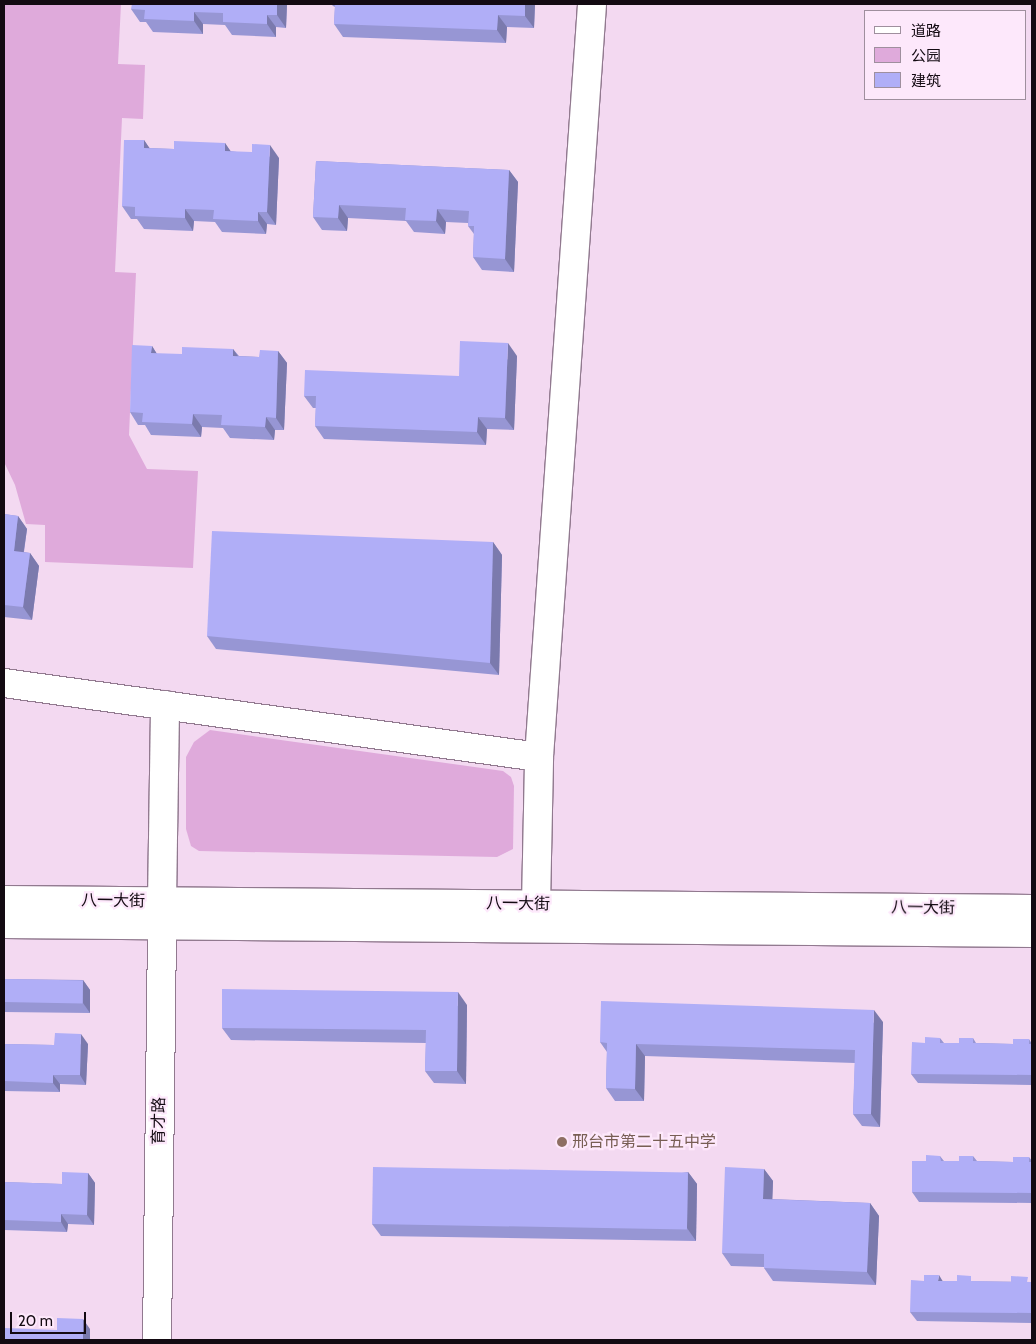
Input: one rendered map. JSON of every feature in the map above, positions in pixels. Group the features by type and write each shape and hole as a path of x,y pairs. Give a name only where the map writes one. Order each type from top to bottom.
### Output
{"street":[{"path":"536,904 539,757 592,4"},
{"path":"4,683 539,757"},
{"name":"育才路","path":"157,1340 165,705"},
{"name":"八一大街","path":"4,900 162,913 1032,933"},
{"name":"八一大街","path":"4,924 162,913 536,904 1032,909"}],"green space":[{"path":"4,4 121,4 118,64 145,65 143,119 122,118 115,272 136,273 129,435 147,469 198,471 193,568 45,562 45,525 26,524 15,485 4,462"},
{"path":"210,730 503,771 511,777 514,786 513,849 497,857 199,851 191,846 186,829 186,757 194,742"}],"building":[{"path":"132,4 277,4 277,15 267,15 267,24 223,22 223,13 194,12 194,21 144,19 145,10 131,9"},
{"path":"335,4 525,4 525,16 498,15 497,30 334,24"},
{"path":"124,140 144,140 144,148 174,149 174,141 225,143 225,151 252,152 252,144 270,145 267,212 258,212 258,221 213,219 214,210 185,209 185,218 135,216 135,207 122,206"},
{"path":"316,161 509,170 505,259 473,257 474,226 468,226 469,211 437,209 436,221 405,220 406,208 339,205 338,218 313,217"},
{"path":"460,341 508,343 505,418 478,417 477,432 315,426 316,396 304,396 305,370 459,376"},
{"path":"132,345 152,346 151,353 182,354 182,347 233,349 233,356 259,357 260,350 278,351 276,418 266,417 265,427 221,425 222,415 193,414 192,424 142,422 143,413 130,412"},
{"path":"4,514 18,516 14,551 30,553 23,607 4,605"},
{"path":"212,531 493,542 490,663 207,636"},
{"path":"4,979 83,980 83,1003 4,1002"},
{"path":"222,989 458,992 457,1071 425,1071 426,1030 222,1028"},
{"path":"601,1001 874,1010 871,1114 853,1114 855,1050 636,1044 635,1089 606,1088 607,1043 600,1042"},
{"path":"55,1033 81,1034 80,1075 53,1075 53,1083 4,1081 4,1044 54,1045"},
{"path":"925,1037 940,1038 940,1043 959,1043 959,1038 973,1038 973,1043 1013,1044 1013,1039 1029,1039 1029,1044 1032,1044 1032,1075 911,1074 912,1042 925,1043"},
{"path":"926,1155 940,1156 941,1161 959,1161 959,1156 973,1156 973,1161 1013,1162 1013,1157 1029,1157 1029,1162 1032,1162 1032,1193 912,1192 912,1161 926,1161"},
{"path":"373,1167 688,1172 687,1229 372,1224"},
{"path":"725,1167 764,1169 763,1199 870,1203 867,1272 764,1268 764,1254 722,1253"},
{"path":"62,1172 88,1173 87,1215 61,1214 61,1222 4,1220 4,1182 62,1184"},
{"path":"924,1275 939,1275 938,1281 957,1281 957,1275 971,1276 971,1281 1011,1282 1011,1276 1028,1277 1027,1282 1032,1282 1032,1313 910,1312 911,1280 924,1281"},
{"path":"57,1318 83,1319 83,1340 4,1340 4,1328 57,1330"}],"place":[{"name":"邢台市第二十五中学","path":"562,1142"}]}
